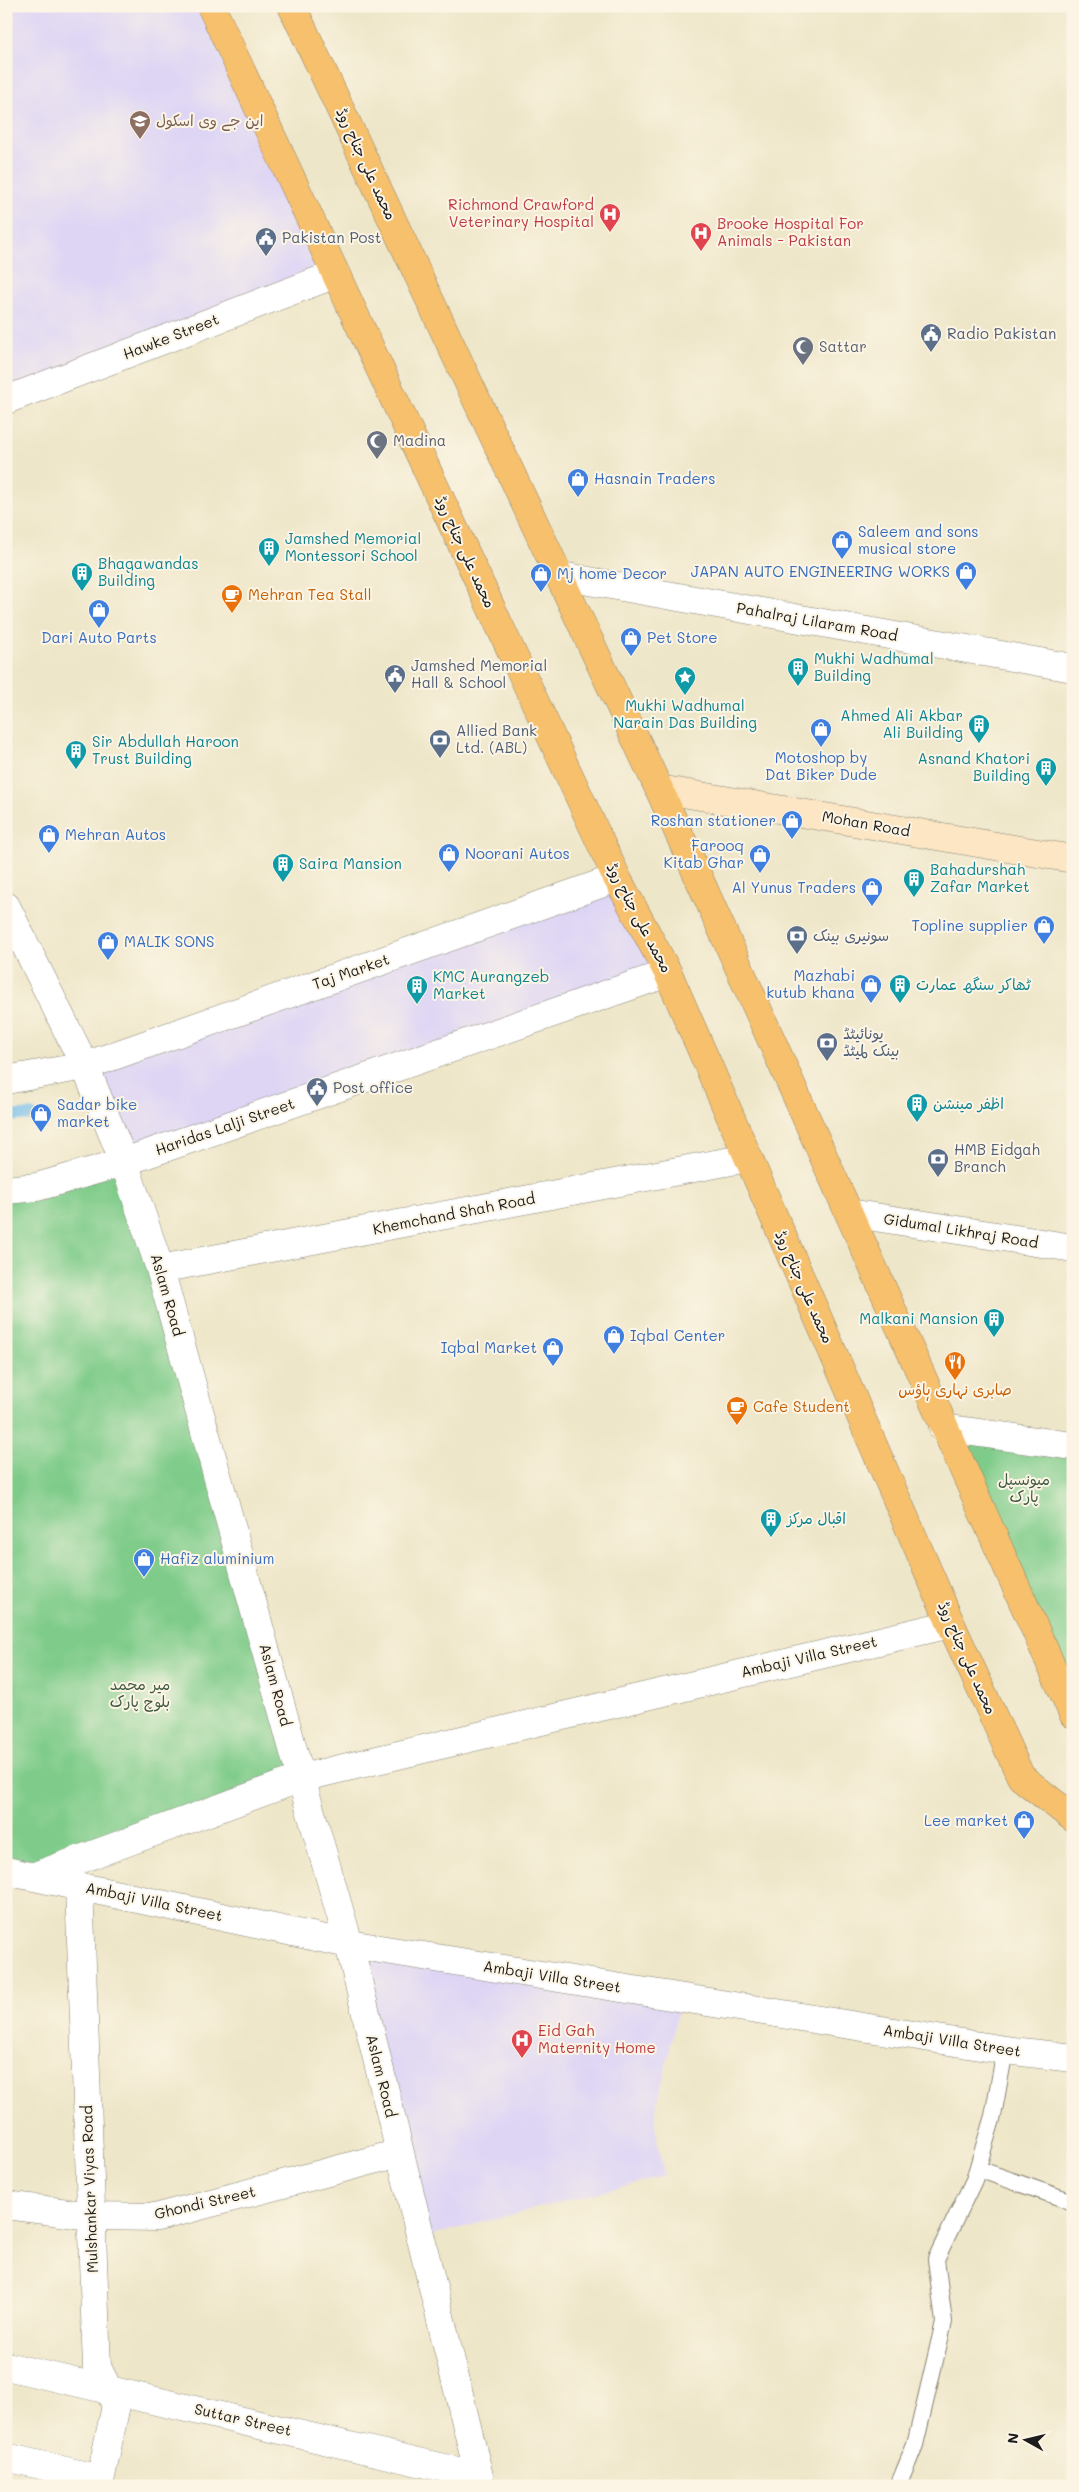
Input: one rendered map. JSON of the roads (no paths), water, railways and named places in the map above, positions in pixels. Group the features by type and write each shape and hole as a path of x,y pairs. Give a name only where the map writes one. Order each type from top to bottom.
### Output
{"highway":[{"name":"محمد علی جناح روڈ","path":"211,6 617,878 668,973 951,1624 1021,1778 1073,1818"},
{"name":"محمد علی جناح روڈ","path":"292,6 561,576 659,789 943,1428 1073,1714"}],"street":[{"name":"Hawke Street","path":"6,400 336,274"},
{"name":"Pahalraj Lilaram Road","path":"561,576 1073,668"},
{"name":"Mohan Road","path":"659,789 1073,859"},
{"name":"Taj Market","path":"6,1080 85,1066 617,878"},
{"name":"Aslam Road","path":"6,906 85,1066 124,1162 160,1269 349,1944 478,2481"},
{"name":"Haridas Lalji Street","path":"6,1190 37,1187 124,1162 668,973"},
{"name":"Khemchand Shah Road","path":"160,1269 747,1158"},
{"name":"Gidumal Likhraj Road","path":"849,1213 1073,1248"},
{"path":"943,1428 1073,1446"},
{"name":"Ambaji Villa Street","path":"35,1876 301,1778 951,1624"},
{"name":"Ambaji Villa Street","path":"6,1871 349,1944 1005,2050 1073,2058"},
{"name":"Mulshankar Viyas Road","path":"80,1886 97,2367 116,2405 100,2482"},
{"name":"Ghondi Street","path":"6,2205 91,2216 158,2216 400,2154"},
{"name":"Suttar Street","path":"6,2366 109,2389 478,2481"},
{"path":"6,2458 100,2482"}],"lane":[{"path":"898,2486 915,2445 944,2322 936,2259 978,2169 993,2116 1005,2050"},
{"path":"978,2169 1070,2201"}],"waterway":[{"path":"6,1116 32,1115"}],"place":[{"name":"این جے وی اسکول","path":"140,140"},
{"name":"Richmond Crawford Veterinary Hospital","path":"610,233"},
{"name":"Brooke Hospital For Animals - Pakistan","path":"701,252"},
{"name":"Pakistan Post","path":"266,257"},
{"name":"Radio Pakistan","path":"931,353"},
{"name":"Sattar","path":"803,366"},
{"name":"Madina","path":"377,460"},
{"name":"Hasnain Traders","path":"578,498"},
{"name":"Saleem and sons musical store","path":"842,560"},
{"name":"Jamshed Memorial Montessori School","path":"269,567"},
{"name":"JAPAN AUTO ENGINEERING WORKS","path":"966,591"},
{"name":"Bhagawandas Building","path":"82,592"},
{"name":"Mj home Decor","path":"541,593"},
{"name":"Mehran Tea Stall","path":"232,614"},
{"name":"Dari Auto Parts","path":"99,629"},
{"name":"Pet Store","path":"631,657"},
{"name":"Mukhi Wadhumal Building","path":"798,687"},
{"name":"Jamshed Memorial Hall & School","path":"395,694"},
{"name":"Mukhi Wadhumal Narain Das Building","path":"685,696"},
{"name":"Ahmed Ali Akbar Ali Building","path":"979,744"},
{"name":"Motoshop by Dat Biker Dude","path":"821,748"},
{"name":"Allied Bank Ltd. (ABL)","path":"440,759"},
{"name":"Sir Abdullah Haroon Trust Building","path":"76,770"},
{"name":"Asnand Khatori Building","path":"1046,787"},
{"name":"Roshan stationer","path":"792,840"},
{"name":"Mehran Autos","path":"49,854"},
{"name":"Noorani Autos","path":"449,873"},
{"name":"Farooq Kitab Ghar","path":"760,874"},
{"name":"Saira Mansion","path":"283,883"},
{"name":"Bahadurshah Zafar Market","path":"914,898"},
{"name":"Al Yunus Traders","path":"872,907"},
{"name":"Topline supplier","path":"1044,945"},
{"name":"سونیری بینک","path":"797,955"},
{"name":"MALIK SONS","path":"108,961"},
{"name":"Mazhabi kutub khana","path":"871,1004"},
{"name":"ٹھاکر سنگھ عمارت","path":"900,1004"},
{"name":"KMC Aurangzeb Market","path":"417,1005"},
{"name":"یونائیٹڈ بینک لمیٹڈ","path":"827,1062"},
{"name":"Post office","path":"317,1107"},
{"name":"اظفر مینشن","path":"917,1123"},
{"name":"Sadar bike market","path":"41,1133"},
{"name":"HMB Eidgah Branch","path":"938,1178"},
{"name":"Malkani Mansion","path":"994,1338"},
{"name":"Iqbal Center","path":"614,1355"},
{"name":"Iqbal Market","path":"553,1367"},
{"name":"صابری نہاری ہاؤس","path":"955,1381"},
{"name":"Cafe Student","path":"737,1426"},
{"name":"اقبال مرکز","path":"771,1538"},
{"name":"Hafiz aluminium","path":"144,1578"},
{"name":"Lee market","path":"1024,1840"},
{"name":"Eid Gah Maternity Home","path":"522,2059"}],"park label":[{"name":"میونسپل پارک","path":"1024,1488"},
{"name":"میر محمد بلوچ پارک","path":"140,1694"}]}
